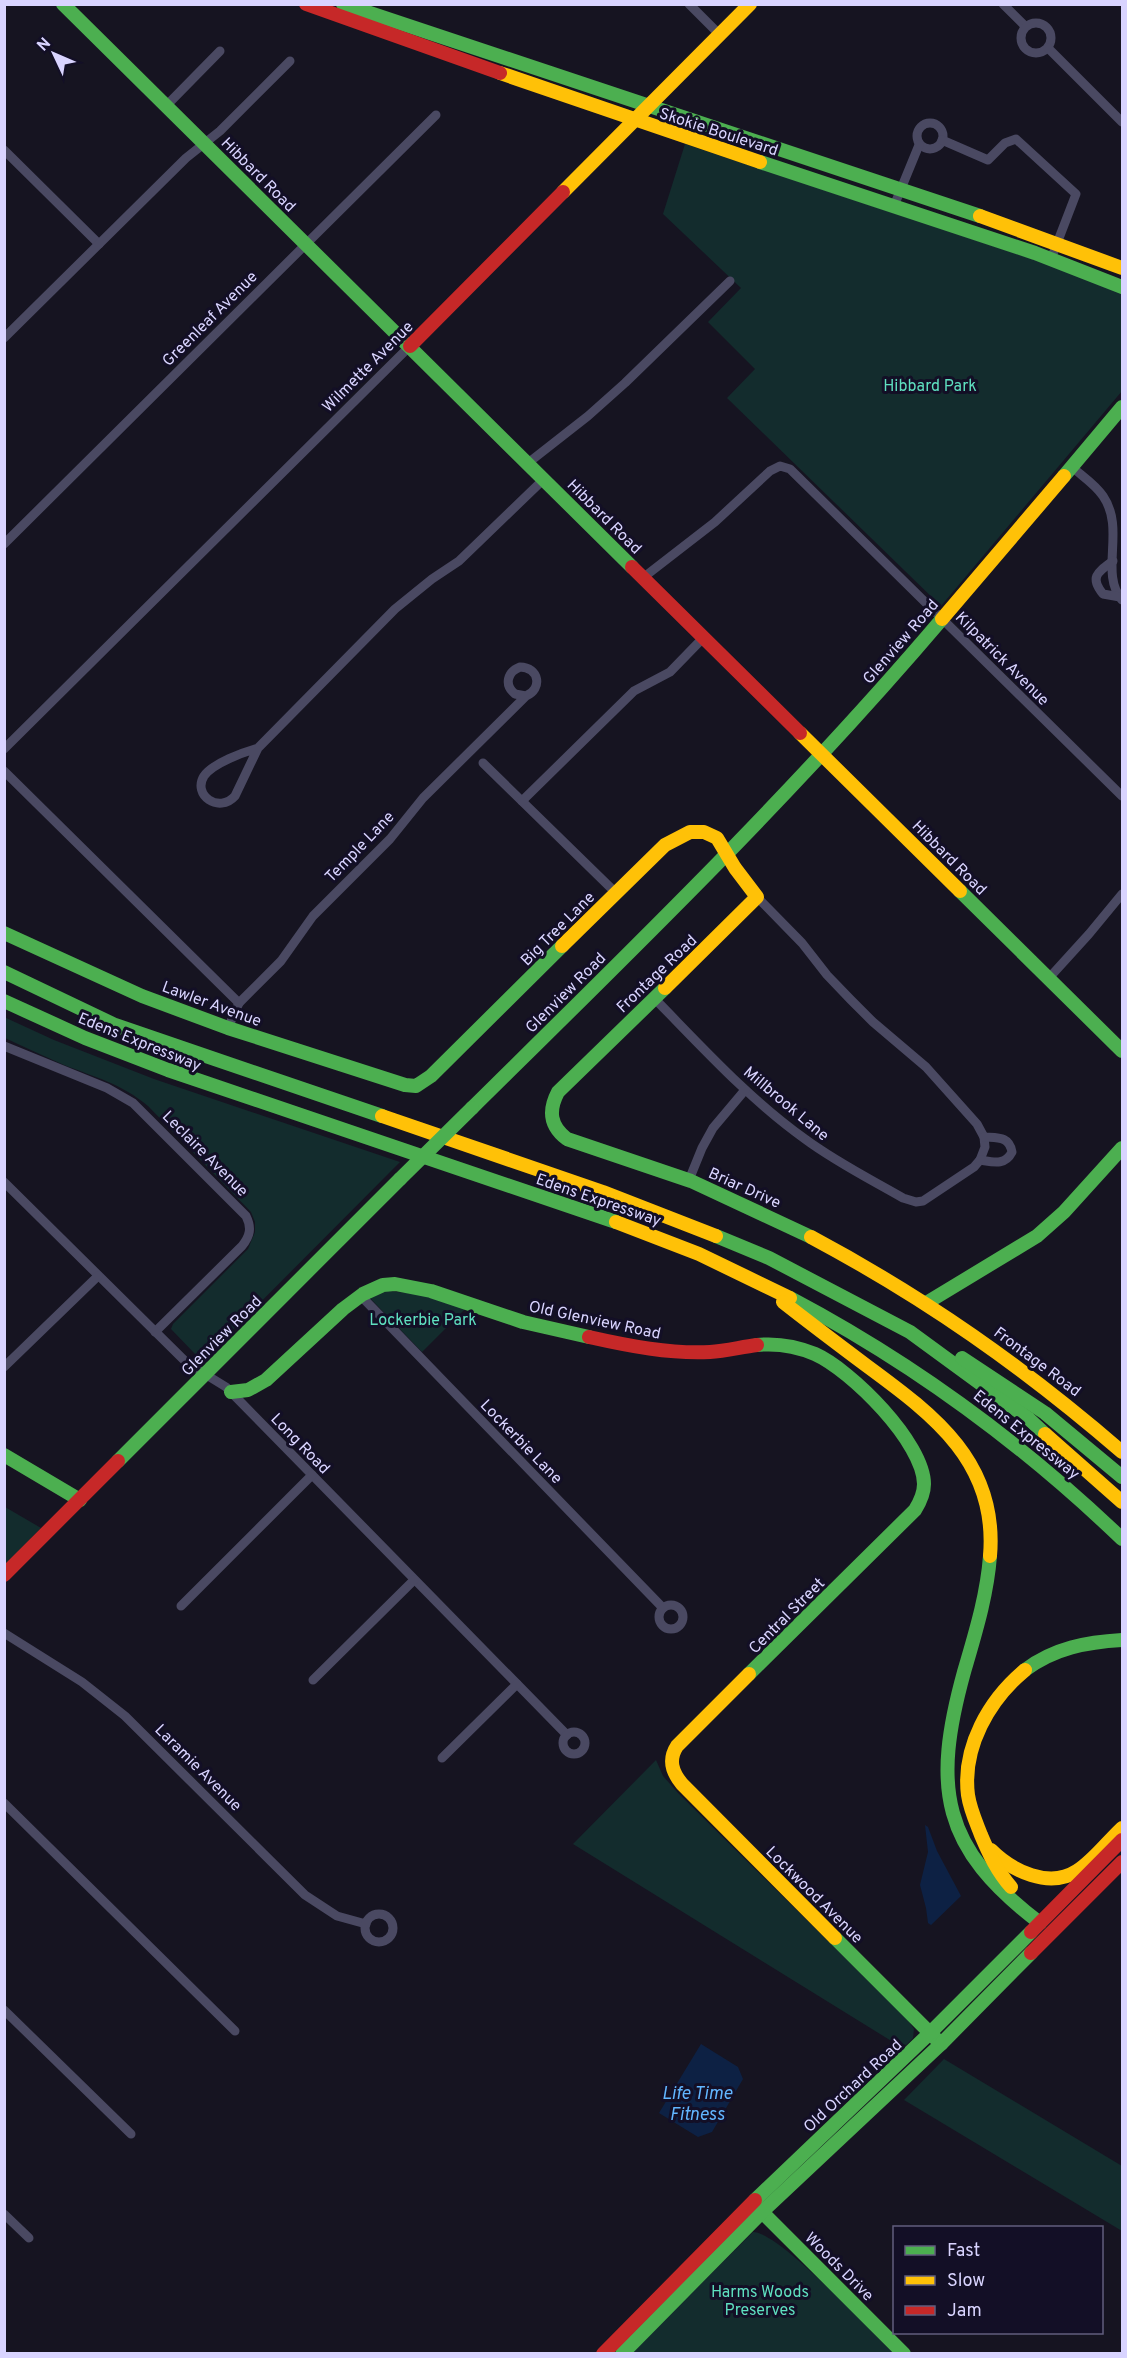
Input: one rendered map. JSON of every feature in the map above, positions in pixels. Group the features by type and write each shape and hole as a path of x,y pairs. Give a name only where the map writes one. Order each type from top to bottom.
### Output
{"main road":[{"name":"Hibbard Road","path":"63,4 1122,1051"},
{"name":"Skokie Boulevard","path":"306,4 350,9 650,105 901,189 1122,268"},
{"name":"Wilmette Avenue","path":"410,346 750,4"},
{"name":"Skokie Boulevard","path":"350,9 635,120 1051,259 1122,287"},
{"name":"Glenview Road","path":"4,1575 726,855 822,754 1122,407"},
{"name":"Big Tree Lane","path":"416,1086 431,1076 665,845 690,831 707,833 719,839 726,855"},
{"path":"726,855 757,897"},
{"name":"Frontage Road","path":"550,1114 552,1101 558,1092 757,897"},
{"name":"Lawler Avenue","path":"4,933 142,996 228,1028 405,1085 416,1086"},
{"name":"Edens Expressway","path":"4,972 116,1025 669,1216 769,1258 910,1332 1029,1419 1122,1502"},
{"name":"Edens Expressway","path":"4,1001 41,1019 154,1066 326,1126 473,1172 604,1217 676,1244 749,1277 848,1328 949,1392 1049,1471 1122,1539"},
{"name":"Briar Drive","path":"550,1114 554,1128 567,1139 689,1180 790,1225 928,1302"},
{"path":"928,1302 1037,1236 1064,1212 1122,1148"},
{"path":"749,1277 918,1403 955,1440 977,1475 990,1522 991,1563 948,1745 947,1788 957,1828 976,1865 1018,1908 1040,1923"},
{"name":"Old Glenview Road","path":"231,1392 241,1394 250,1391 269,1379 333,1316 360,1295 383,1285 402,1284 542,1326 627,1345 673,1351 713,1352 777,1344 799,1347 835,1366 875,1401 911,1449 923,1473 925,1489"},
{"name":"Frontage Road","path":"928,1302 1028,1373 1080,1414 1122,1452"},
{"path":"910,1332 947,1349 982,1370 1094,1451 1122,1477"},
{"path":"4,1455 80,1500"},
{"name":"Central Street","path":"671,1764 673,1751 677,1746 915,1510 925,1489"},
{"path":"1040,1923 1025,1902 998,1874 984,1843 972,1810 968,1781 972,1750 982,1721 995,1700 1012,1679 1039,1659 1062,1648 1084,1642 1122,1640"},
{"name":"Lockwood Avenue","path":"671,1764 674,1774 682,1784 941,2044"},
{"path":"984,1843 1000,1861 1019,1872 1057,1877 1074,1873 1122,1828"},
{"name":"Old Orchard Road","path":"622,2354 757,2208 1122,1840"},
{"name":"Old Orchard Road","path":"603,2354 757,2208 941,2044 1122,1862"},
{"name":"Woods Drive","path":"757,2208 904,2354"}],"street":[{"path":"689,4 720,35"},
{"path":"1003,4 1025,26"},
{"path":"1034,22 1047,26 1052,39 1048,48 1035,53 1026,49 1021,35 1025,26 1034,22"},
{"path":"1048,48 1122,122"},
{"path":"166,106 220,51"},
{"path":"4,338 186,158 220,131 290,61"},
{"name":"Greenleaf Avenue","path":"4,544 436,115"},
{"path":"929,123 940,128 942,140 939,146 925,149 919,145 916,137 918,128 929,123"},
{"path":"942,140 988,160 1005,143 1016,139 1076,194 1051,259"},
{"path":"894,206 919,145"},
{"path":"4,150 99,244"},
{"path":"528,463 588,416 625,383 730,281"},
{"name":"Wilmette Avenue","path":"4,749 410,346"},
{"name":"Kilpatrick Avenue","path":"644,577 715,522 771,471 780,466 785,467 795,472 1122,796"},
{"path":"1072,467 1098,490 1109,507 1113,524 1113,586 1121,598"},
{"path":"258,748 237,755 208,772 201,787 206,798 217,804 230,802 258,748 395,609 459,561 544,479"},
{"path":"1113,561 1100,570 1096,586 1103,594 1121,598"},
{"path":"522,801 634,691 664,676 704,637"},
{"name":"Temple Lane","path":"228,1028 239,1003 274,969 313,916 390,839 423,798 526,696"},
{"path":"483,763 616,893"},
{"path":"4,771 239,1003"},
{"path":"1049,978 1122,894"},
{"path":"757,897 873,1022 926,1066 949,1090 977,1124 984,1137 985,1147 980,1160 1001,1162 1009,1158 1012,1152 1009,1142 1004,1139 984,1137"},
{"name":"Millbrook Lane","path":"654,998 745,1090 802,1138 824,1153 910,1201 916,1202 931,1197 980,1160"},
{"name":"Leclaire Avenue","path":"4,1046 107,1088 133,1104 246,1216 250,1224 250,1232 242,1246 155,1332"},
{"path":"689,1180 713,1128 745,1090"},
{"name":"Long Road","path":"4,1182 187,1363 231,1392 567,1735"},
{"path":"4,1367 98,1276"},
{"name":"Lockerbie Lane","path":"360,1295 663,1608"},
{"path":"181,1606 312,1476"},
{"path":"313,1680 414,1580"},
{"name":"Laramie Avenue","path":"4,1633 82,1682 124,1716 304,1895 337,1916 366,1924"},
{"path":"442,1758 517,1684"},
{"path":"4,1803 235,2031"},
{"path":"4,2010 131,2134"},
{"path":"4,2214 29,2238"}],"green space":[{"name":"Hibbard Park","path":"685,144 1072,272 1122,292 1122,391 941,606 727,398 755,369 708,322 741,288 663,214"},
{"path":"4,1017 54,1040 154,1079 400,1162 208,1355 197,1356 171,1329 173,1324 248,1249 255,1232 255,1222 251,1212 138,1098 97,1077 64,1065 5,1038"},
{"name":"Lockerbie Park","path":"388,1291 425,1295 465,1309 422,1352 370,1298"},
{"path":"5,1507 41,1528 5,1565"},
{"path":"656,1760 663,1776 678,1793 908,2020 914,2029 913,2038 906,2045 893,2042 573,1844"},
{"path":"944,2059 1122,2166 1122,2231 904,2100"},
{"name":"Harms Woods Preserves","path":"753,2232 766,2236 803,2264 893,2353 630,2354"}],"water":[{"path":"925,1825 961,1896 931,1925 928,1923 920,1885 928,1852"},
{"name":"Life Time Fitness","path":"701,2044 738,2067 743,2079 712,2132 698,2137 659,2113"}],"traffic: fast":[{"path":"63,4 632,567"},
{"path":"343,4 980,216"},
{"path":"760,162 1035,253 1122,287"},
{"path":"1064,476 1122,407"},
{"path":"472,1108 653,929 771,808 942,619"},
{"path":"960,891 1122,1051"},
{"path":"4,933 142,996 228,1028 405,1085 416,1086 431,1076 562,946"},
{"path":"4,972 115,1025 382,1116"},
{"path":"665,988 558,1092 552,1112 557,1129 567,1139 691,1181 811,1237"},
{"path":"4,1001 85,1038 168,1070 616,1222"},
{"path":"400,1179 472,1108"},
{"path":"928,1302 1037,1236 1064,1212 1122,1148"},
{"path":"118,1461 400,1179"},
{"path":"716,1236 769,1258 910,1332 1029,1419 1045,1434"},
{"path":"231,1392 248,1390 266,1380 343,1309 363,1294 383,1285 395,1284 431,1291 523,1322 589,1337"},
{"path":"790,1298 880,1350 965,1407 1045,1470 1122,1539"},
{"path":"749,1674 915,1510 924,1484 921,1467 899,1429 865,1391 847,1375 830,1362 808,1351 772,1344 757,1345"},
{"path":"962,1358 1045,1413 1122,1477"},
{"path":"4,1455 80,1500"},
{"path":"990,1556 983,1600 954,1713 948,1750 948,1783 953,1813 964,1841 982,1868 1007,1895 1040,1923"},
{"path":"1025,1670 1059,1651 1096,1642 1122,1640"},
{"path":"755,2200 930,2033 1031,1932"},
{"path":"835,1938 941,2044"},
{"path":"622,2354 762,2212 941,2044 1031,1953"},
{"path":"756,2206 904,2354"}],"traffic: slow":[{"path":"563,192 750,4"},
{"path":"500,73 760,162"},
{"path":"980,216 1122,268"},
{"path":"942,619 1064,476"},
{"path":"800,733 960,891"},
{"path":"562,946 665,845 690,832 704,832 717,838 735,868 757,897 665,988"},
{"path":"382,1116 603,1192 716,1236"},
{"path":"616,1222 699,1254 790,1298"},
{"path":"811,1237 894,1285 972,1336 1048,1391 1122,1452"},
{"path":"783,1302 916,1404 957,1445 973,1468 984,1494 990,1523 990,1556"},
{"path":"1045,1434 1122,1502"},
{"path":"1011,1887 994,1862 981,1835 969,1800 967,1777 969,1759 981,1726 1000,1695 1025,1670"},
{"path":"749,1674 677,1746 672,1761 674,1770 682,1784 835,1938"},
{"path":"991,1850 1020,1871 1043,1878 1055,1878 1066,1876 1083,1867 1122,1828"}],"traffic: jam":[{"path":"306,4 500,73"},
{"path":"410,346 563,192"},
{"path":"632,567 800,733"},
{"path":"589,1337 680,1352 716,1351 757,1345"},
{"path":"4,1575 118,1461"},
{"path":"1031,1932 1122,1840"},
{"path":"1031,1953 1122,1862"},
{"path":"603,2354 755,2200"}]}
